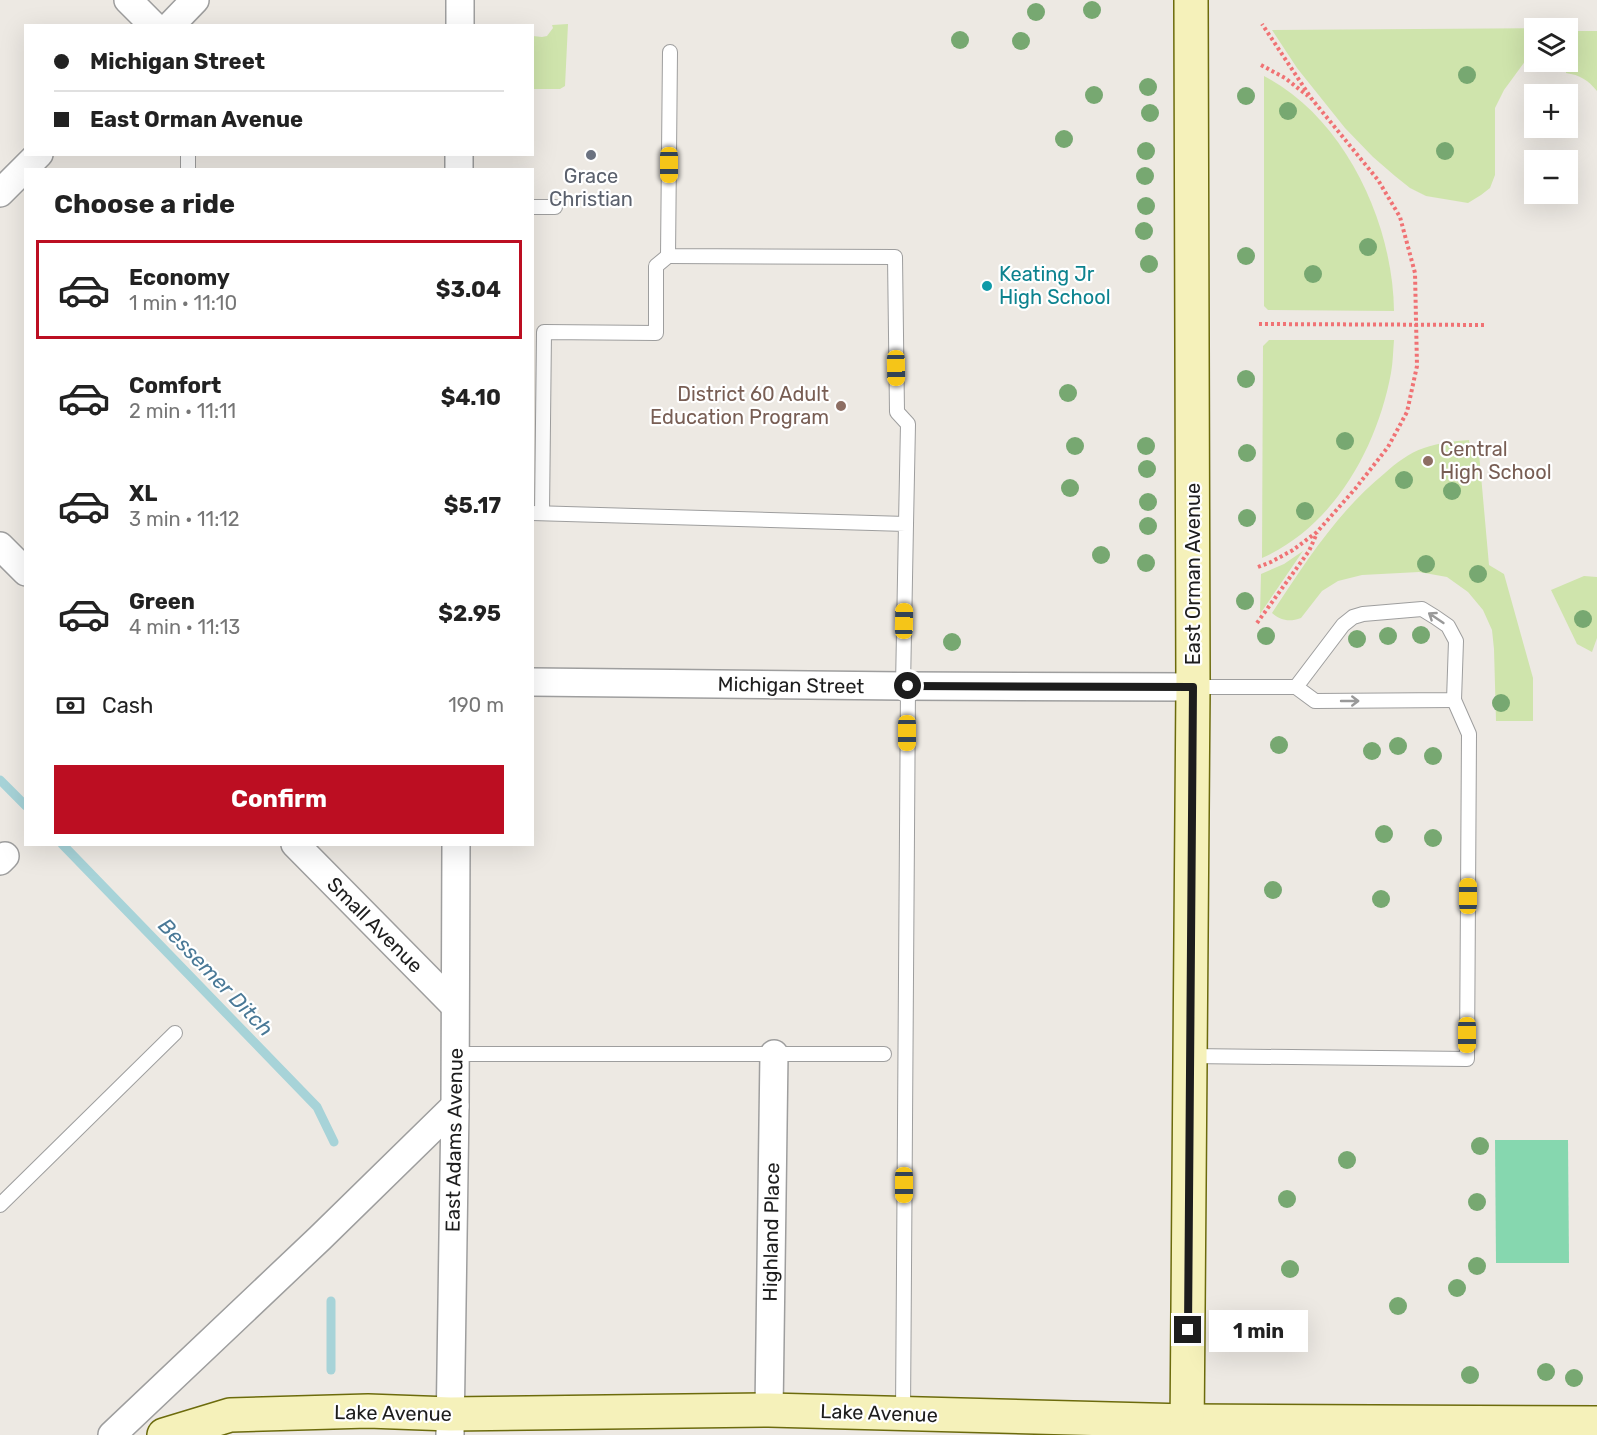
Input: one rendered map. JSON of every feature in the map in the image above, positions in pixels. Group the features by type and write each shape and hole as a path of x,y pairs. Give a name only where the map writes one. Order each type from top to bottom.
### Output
{"street":[{"path":"128,0 152,24"},
{"path":"460,0 460,24"},
{"name":"East Orman Avenue","path":"1187,1428 1193,687 1191,0"},
{"path":"173,24 192,10"},
{"path":"25,168 37,156"},
{"path":"0,193 24,169"},
{"path":"0,546 24,570"},
{"name":"Michigan Street","path":"534,682 1193,687"},
{"name":"Small Avenue","path":"297,846 454,1005"},
{"name":"East Adams Avenue","path":"450,1425 456,846"},
{"name":"Highland Place","path":"769,1410 774,1054"},
{"path":"112,1435 320,1238 455,1106"},
{"name":"Lake Avenue","path":"164,1435 230,1415 295,1416 368,1411 450,1425 769,1410 903,1413 1187,1428 1597,1423"}],"lane":[{"path":"668,256 670,52"},
{"path":"534,207 555,207"},
{"path":"903,1413 908,424 897,412 895,257 668,256 656,266 656,333 544,332 537,513 906,524"},
{"path":"1190,1056 1467,1059 1469,734 1454,700 1456,641 1448,626 1422,609 1353,617 1343,625 1296,687"},
{"path":"1193,687 1296,687 1316,701 1454,700"},
{"path":"0,1205 175,1033"},
{"path":"455,1054 884,1054"}],"path":[{"path":"1258,567 1293,549 1317,532 1389,447 1407,412 1417,366 1415,273 1400,217 1378,180 1311,98 1262,24"},
{"path":"1261,64 1286,78 1311,98"},
{"path":"1259,324 1487,325"},
{"path":"1257,623 1309,551 1317,532"}],"green space":[{"path":"568,24 565,86 560,89 534,89 534,36 547,36 553,28 552,25"},
{"path":"1524,28 1524,63 1504,90 1495,108 1495,175 1490,188 1468,203 1426,196 1410,188 1373,157 1345,128 1297,68 1272,30"},
{"path":"1578,31 1597,31 1597,91 1583,79 1566,73 1578,72"},
{"path":"1264,76 1293,95 1318,118 1340,146 1359,176 1374,209 1385,243 1394,311 1268,310 1264,306"},
{"path":"1269,340 1394,340 1392,369 1375,429 1348,482 1311,526 1288,544 1262,558 1263,346"},
{"path":"1469,440 1470,446 1479,453 1489,565 1504,574 1533,678 1533,721 1496,721 1492,630 1483,610 1468,592 1447,577 1419,572 1362,575 1338,581 1322,591 1301,618 1286,620 1272,613 1323,539 1368,488 1413,453 1441,444"},
{"path":"1303,551 1260,614 1261,574 1284,564"},
{"path":"1584,576 1597,577 1597,638 1592,652 1577,644 1551,590"},
{"path":"1495,1140 1568,1140 1569,1263 1496,1263"}],"waterway":[{"name":"Bessemer Ditch","path":"0,780 24,804"},
{"name":"Bessemer Ditch","path":"64,846 317,1107 334,1142"},
{"name":"Bessemer Ditch","path":"331,1301 331,1370"}],"place":[{"name":"Grace Christian","path":"591,155"},
{"name":"Keating Jr High School","path":"987,286"},
{"name":"District 60 Adult Education Program","path":"841,406"},
{"name":"Central High School","path":"1428,461"}],"route":[{"path":"908,686 1193,687 1188,1330"}]}
